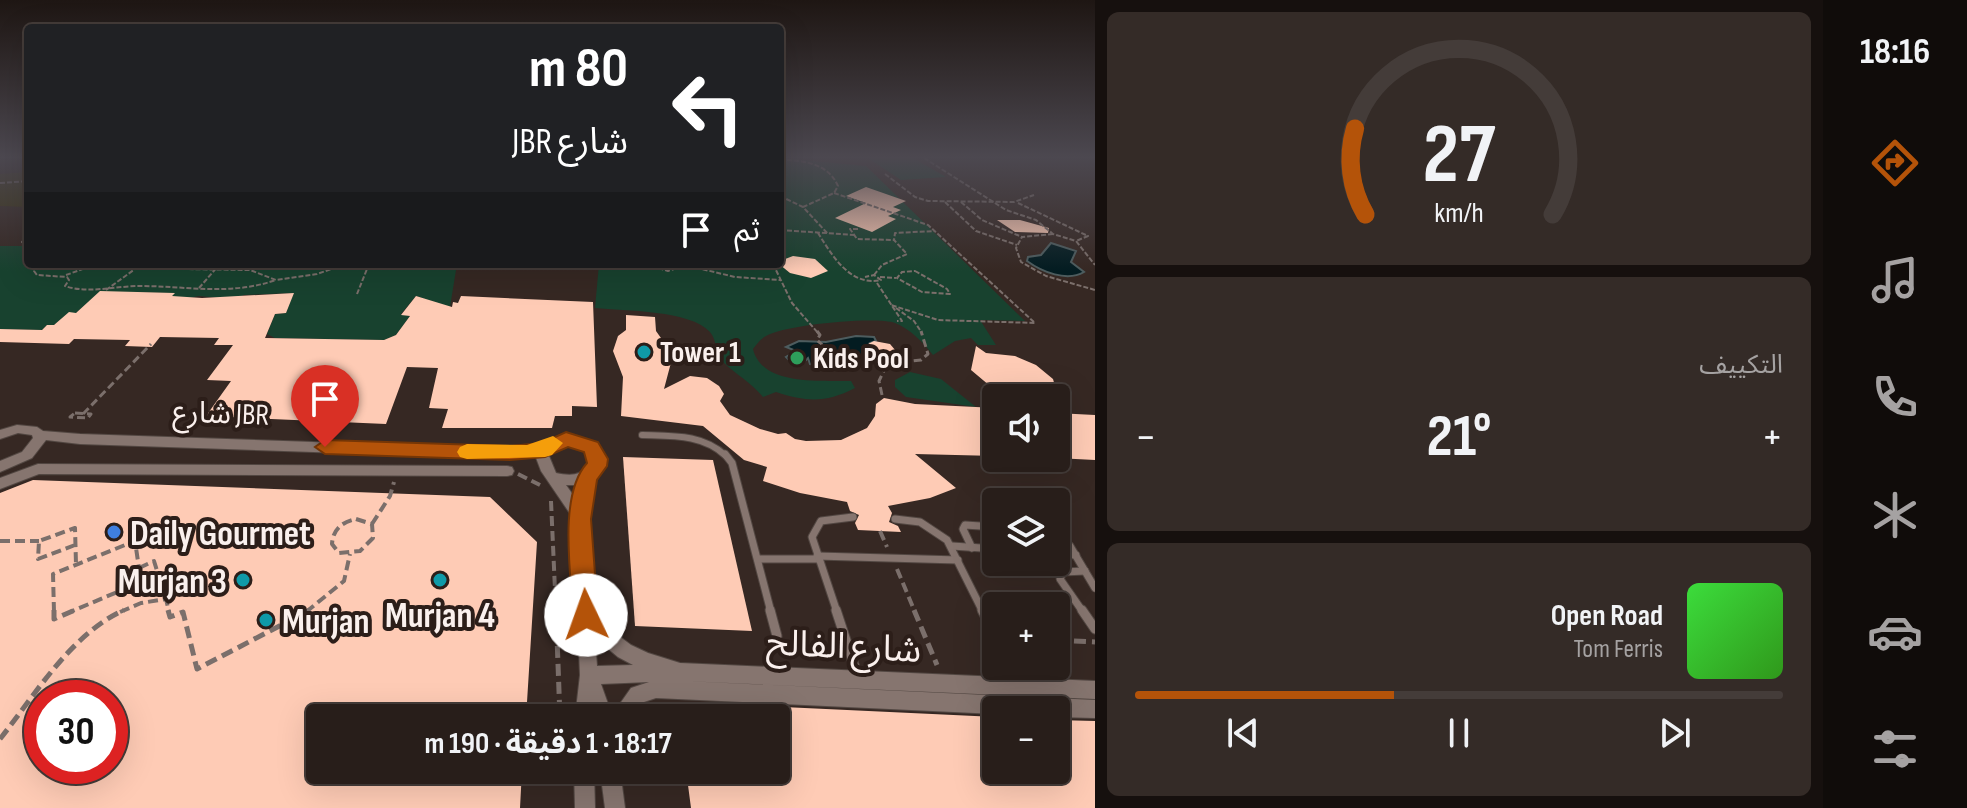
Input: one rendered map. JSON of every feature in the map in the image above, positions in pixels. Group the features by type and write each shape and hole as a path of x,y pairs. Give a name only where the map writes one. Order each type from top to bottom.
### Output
{"street":[{"name":"شارع JBR","path":"1,434 25,429 39,435 80,439 478,452 545,450 566,439 591,447 598,459 593,472 587,477 580,519 589,675 586,704"},
{"path":"1,467 34,449 39,435"},
{"name":"شارع JBR","path":"545,450 543,467 548,482 569,496 580,519"},
{"path":"0,484 38,469 507,471"},
{"path":"548,482 587,477"},
{"path":"586,615 603,636 624,653 649,664 688,672"},
{"name":"شارع الفالح","path":"589,675 688,672 1095,690"},
{"name":"شارع JBR","path":"589,675 598,704"},
{"name":"شارع الفالح","path":"631,704 638,695 656,689 1095,709"},
{"path":"584,784 585,808"}],"lane":[{"path":"642,435 697,439 718,448 728,458 735,469 777,636"},
{"path":"853,517 832,516 817,523 812,537 858,680"},
{"path":"895,519 928,526 951,546 982,609"},
{"path":"972,548 963,529 965,525 982,526"},
{"path":"951,546 982,548"},
{"path":"1070,547 1095,588"},
{"path":"1070,555 1076,555"},
{"path":"758,559 958,560"},
{"path":"1085,571 1063,572 1060,579 1095,629"},
{"path":"1017,680 1020,687"}],"path":[{"path":"803,207 828,196"},
{"path":"843,196 916,219 937,231 1035,323 938,320 891,305"},
{"path":"913,196 917,199 945,202 1016,201 1032,196"},
{"path":"985,196 1006,210 1040,222 1053,234"},
{"path":"784,198 803,207 828,234"},
{"path":"961,202 992,226 1022,237 1053,234 1076,241 1088,236 1064,221 1032,211 1016,201"},
{"path":"945,202 980,234 1017,245"},
{"path":"858,229 850,229 857,239 894,240"},
{"path":"784,230 855,235"},
{"path":"874,275 882,265 907,254 893,235 899,232 937,231"},
{"path":"818,233 836,265 875,282 887,292 891,305 902,321 897,321"},
{"path":"1022,237 1017,245 1018,257 1027,267 1095,290"},
{"path":"1076,241 1095,265"},
{"path":"35,268 37,275 69,278 65,286 71,290 132,286 244,290 334,268"},
{"path":"63,276 86,268"},
{"path":"106,290 136,268"},
{"path":"170,268 250,270 276,280"},
{"path":"357,294 367,268"},
{"path":"658,268 668,271 679,268"},
{"path":"701,268 735,277 781,280"},
{"path":"775,268 795,307 820,335 818,344 831,353 849,353 887,364 917,361 928,354 919,328 907,315 891,305"},
{"path":"198,289 214,270"},
{"path":"865,277 897,278 931,295 951,293 915,271 902,272 897,278"},
{"path":"875,282 880,282 880,277"},
{"path":"83,414 151,344"},
{"path":"882,395 879,381 887,364"},
{"path":"75,413 83,414 91,414 88,418 77,420 70,417 75,413"},
{"path":"507,471 548,482"},
{"path":"549,495 553,506 560,704"},
{"path":"372,524 362,519 349,520 334,532 331,538 334,549 350,554 361,551 372,541 375,535 372,524 390,496"},
{"path":"135,541 141,582 54,619 53,574 135,541 158,526"},
{"path":"0,541 39,541 75,528 76,564"},
{"path":"880,531 945,684"},
{"path":"39,541 38,559 75,545"},
{"path":"139,568 154,561 170,617 183,612 197,669 314,608 344,581 350,554"},
{"path":"0,739 91,632 148,598 166,599"},
{"path":"1070,641 1095,642"}],"green space":[{"path":"784,196 896,196 1025,321 980,320 996,345 978,345 971,338 955,341 933,355 906,329 884,321 809,325 776,332 760,340 753,349 768,370 795,379 851,381 855,388 816,399 776,392 763,397 722,361 710,332 688,319 595,308 599,268 784,268"},
{"path":"0,246 24,246 24,268 456,268 450,307 416,296 401,314 410,316 396,335 384,340 275,338 267,334 275,314 286,313 293,293 243,295 241,300 199,296 167,302 174,293 100,292 76,313 69,313 42,330 0,329"},
{"path":"910,372 941,379 976,407 906,397 895,387 895,380"}],"sand":[{"path":"0,196 24,196 24,207 0,206"}],"water":[{"path":"1051,243 1076,251 1071,262 1084,272 1070,276 1055,274 1027,261 1028,257 1041,255"},
{"path":"856,336 874,337 876,341 870,343 876,355 868,360 834,355 816,365 810,364 808,358 802,364 791,362 786,357 796,351 786,347 799,341 826,342"}],"building":[{"path":"846,196 891,196 906,201 893,207 901,210 888,216 896,219 872,232 835,218 866,203"},
{"path":"997,220 1020,220 1049,228 1048,233 1015,232"},
{"path":"793,256 815,259 828,271 811,278 790,273 784,268 784,259"},
{"path":"100,291 175,293 172,296 202,298 294,293 286,313 275,314 265,338 384,340 396,335 410,316 401,315 416,296 452,307 461,296 593,302 597,407 572,406 572,416 555,416 552,428 442,428 448,409 429,408 438,368 407,367 386,424 206,416 231,381 207,380 233,345 214,345 219,338 160,337 152,347 125,346 130,340 74,339 69,344 0,342 0,329 42,330 47,325 54,325 69,312 76,313"},
{"path":"626,315 655,317 656,331 673,355 664,389 690,376 707,378 724,394 720,401 730,415 760,429 786,433 806,441 841,440 867,428 875,416 876,404 884,398 915,404 982,407 982,456 915,454 956,488 930,498 888,506 892,513 889,522 898,526 901,532 858,530 855,523 859,515 850,511 847,502 800,493 763,481 767,467 744,460 703,426 621,416 623,377 613,351 618,336 626,330"},
{"path":"874,341 890,344 901,357 885,359 873,355 864,346"},
{"path":"976,346 986,353 1015,356 1036,365 1053,379 1054,384 988,384 971,370"},
{"path":"1070,414 1095,415 1095,460 1070,459"},
{"path":"623,457 713,460 752,631 635,626"},
{"name":"Murjan","path":"33,480 490,497 537,542 527,704 306,704 306,784 521,784 520,808 0,808 0,493"},
{"path":"790,707 982,716 982,784 1070,784 1070,720 1095,721 1095,808 691,808 688,784 790,784"}],"slow traffic":[{"path":"467,452 527,452 545,450 553,443"}],"place":[{"name":"Tower 1","path":"644,352"},
{"name":"Kids Pool","path":"797,358"},
{"name":"Daily Gourmet","path":"114,532"},
{"name":"Murjan 3","path":"243,580"},
{"name":"Murjan 4","path":"440,580"},
{"name":"Murjan","path":"266,620"}],"route":[{"path":"325,447 510,453 545,450 566,439 584,442 598,459 597,466 587,477 580,519 586,615"}]}
